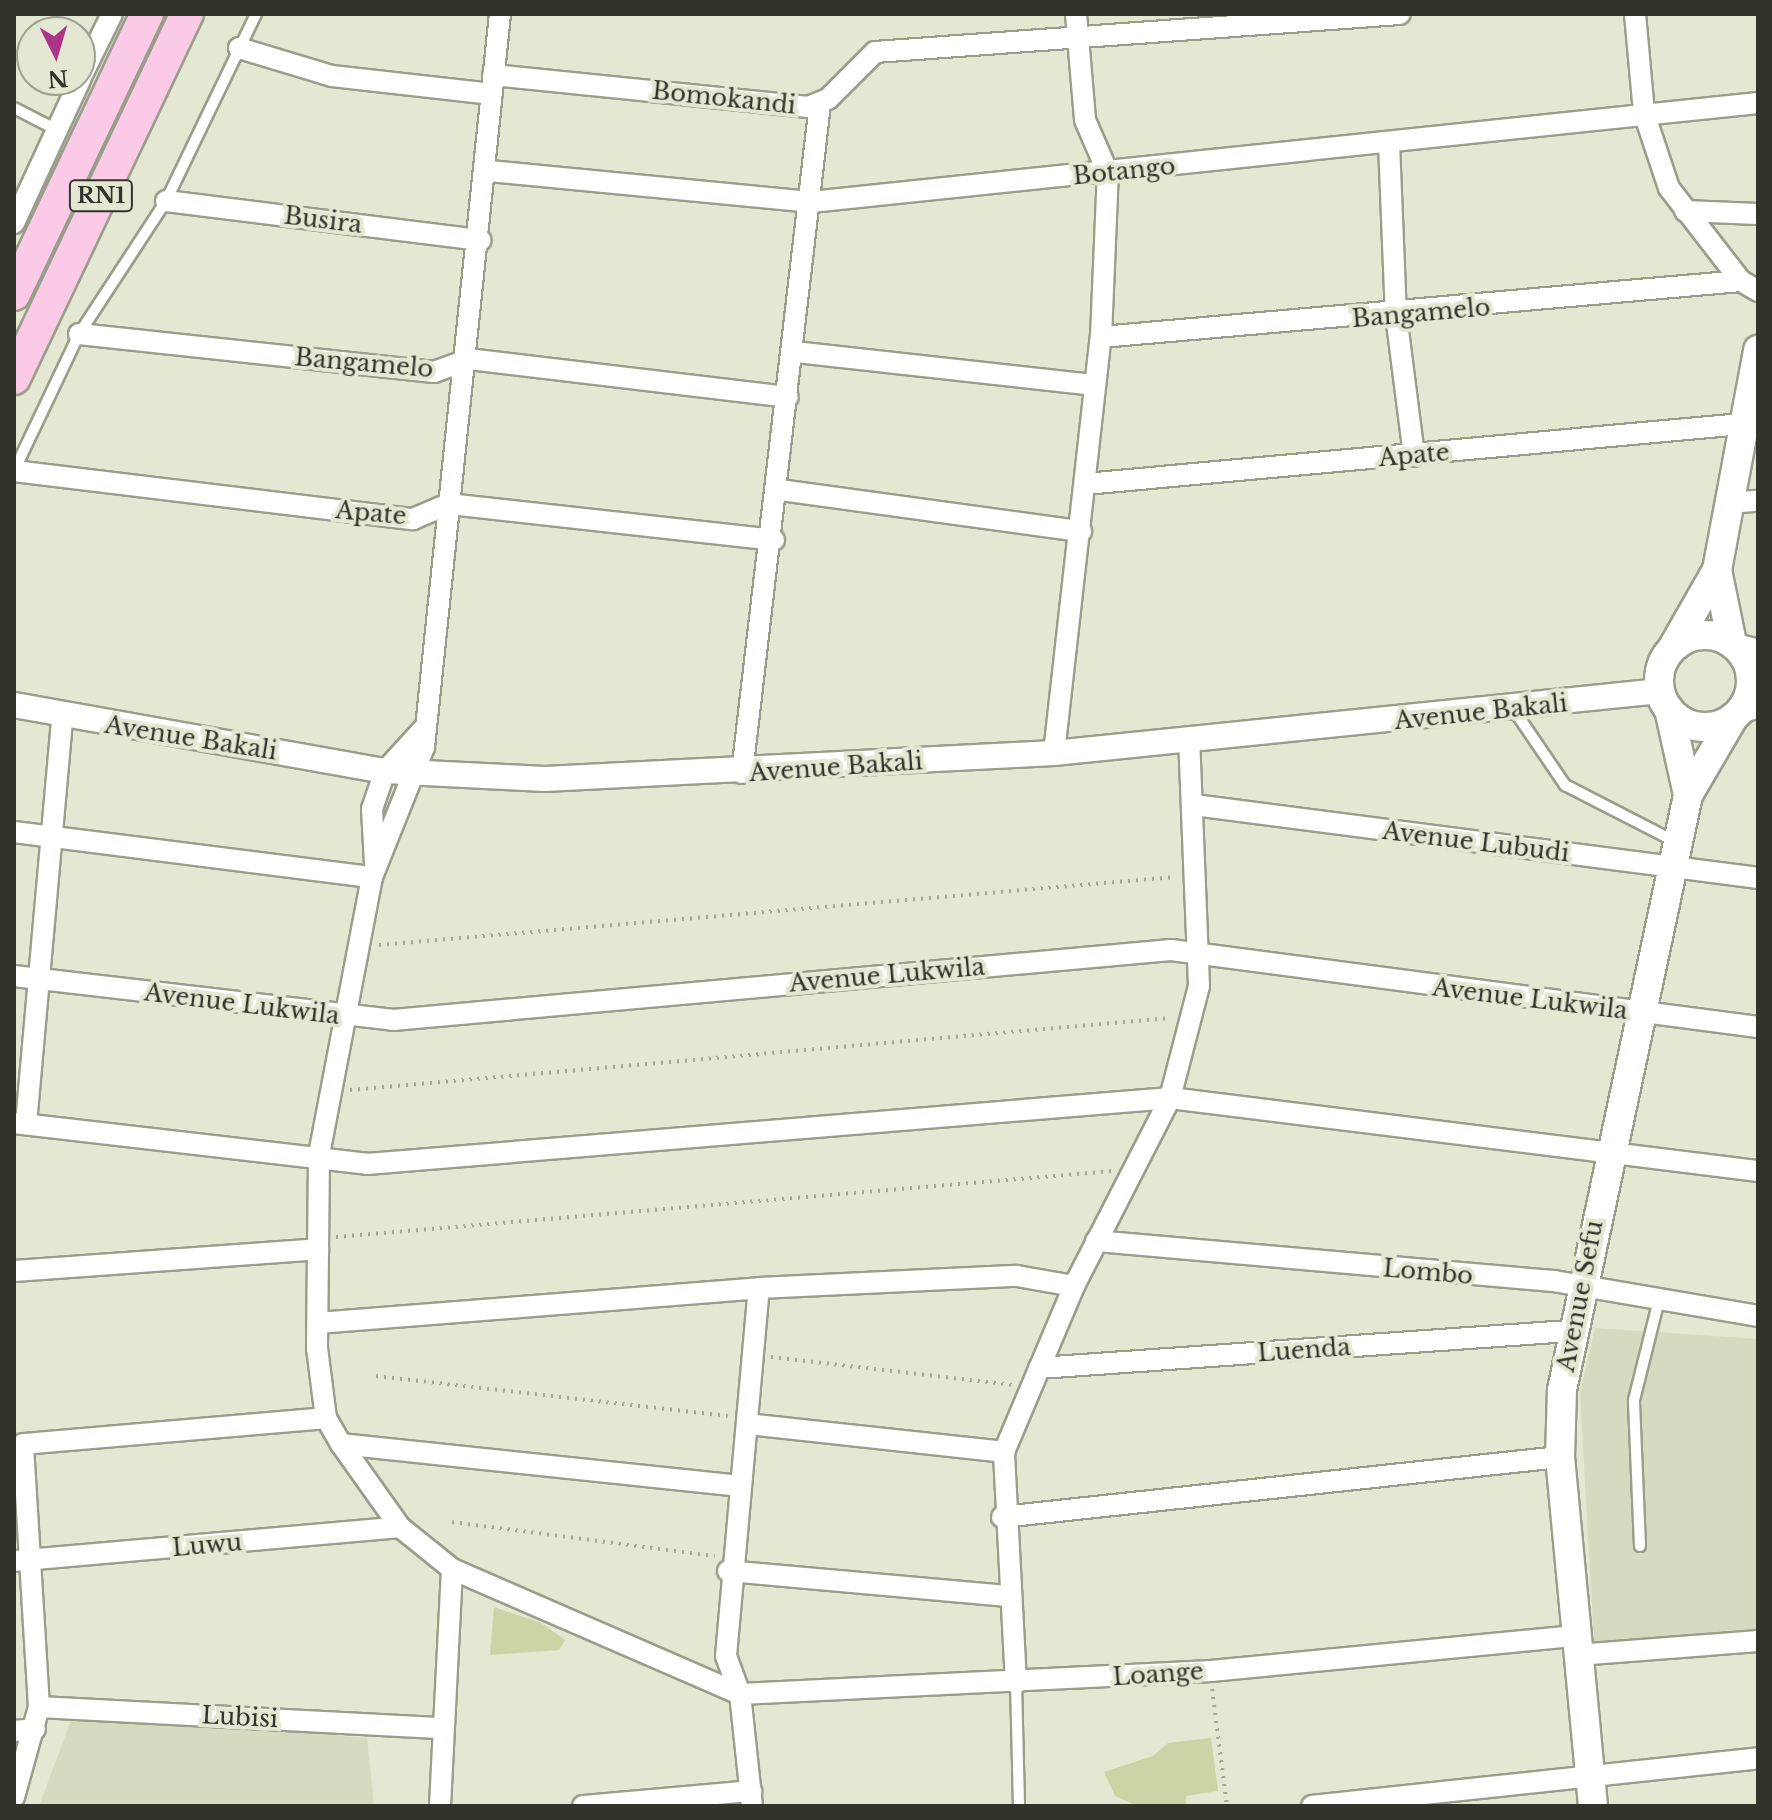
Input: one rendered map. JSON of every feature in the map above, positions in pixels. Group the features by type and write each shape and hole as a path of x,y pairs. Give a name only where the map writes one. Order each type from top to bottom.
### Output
{"highway":[{"name":"RN1","path":"15,291 147,14"},
{"name":"RN1","path":"14,378 187,14"}],"main road":[{"path":"1717,570 1751,677 1744,711 1692,725 1664,700 1661,668 1717,570 1727,503 1757,358"},
{"path":"1673,647 1702,635 1742,647"},
{"name":"Avenue Sefu","path":"1664,700 1688,795"},
{"name":"Avenue Sefu","path":"1593,1806 1560,1457 1569,1331 1688,795 1744,711"}],"street":[{"path":"96,47 112,14"},
{"path":"500,14 492,84 489,171 425,727 417,775 374,871 341,1017 319,1156 318,1323 326,1418 400,1527 452,1569 740,1694"},
{"path":"1054,753 1101,337 1108,173 1085,120 1076,14"},
{"name":"Bomokandi","path":"239,48 332,76 820,104 875,52 1078,37 1180,22 1400,14"},
{"path":"1635,14 1644,113 1655,154 1685,211 1750,286"},
{"path":"14,223 72,96"},
{"name":"Botango","path":"489,171 811,202 1758,103"},
{"path":"742,773 780,490 820,104"},
{"path":"1389,143 1396,315 1414,456"},
{"name":"Busira","path":"166,201 481,240"},
{"path":"1685,211 1758,214"},
{"name":"Bangamelo","path":"1101,337 1750,286"},
{"path":"15,291 50,304"},
{"name":"Bangamelo","path":"79,334 434,372 469,359 788,397"},
{"path":"795,352 1094,385"},
{"name":"Apate","path":"1085,484 1742,424"},
{"name":"Apate","path":"14,471 413,519 449,504 774,540"},
{"path":"780,490 1081,531"},
{"path":"1727,503 1758,501"},
{"name":"Avenue Bakali","path":"14,705 62,717 417,775 742,773 1054,753 1189,738 1664,700"},
{"path":"62,717 43,980 20,1124 319,1156 367,1164 1170,1098 1758,1171"},
{"path":"374,871 372,809 385,771 425,727"},
{"path":"1016,1683 1006,1596 1002,1517 1004,1452 1074,1286 1170,1098 1192,1016 1202,954 1189,738"},
{"name":"Avenue Lubudi","path":"1194,805 1674,855 1758,878"},
{"path":"14,832 374,871"},
{"name":"Avenue Lukwila","path":"14,976 341,1017 393,1020 1171,950 1758,1027"},
{"name":"Lombo","path":"1096,1241 1581,1287 1758,1316"},
{"path":"14,1271 318,1244"},
{"path":"318,1323 759,1288 1017,1276 1074,1286"},
{"path":"583,1806 752,1799 740,1694 726,1656 729,1564 747,1421 759,1288"},
{"name":"Luenda","path":"1035,1378 1569,1331"},
{"path":"14,1797 24,1730 39,1707 21,1560 18,1440 326,1418"},
{"path":"747,1421 1004,1452"},
{"path":"341,1444 738,1486"},
{"path":"1002,1517 1560,1457"},
{"name":"Luwu","path":"21,1560 400,1527"},
{"path":"729,1564 1006,1596"},
{"path":"440,1806 452,1569"},
{"name":"Loange","path":"740,1694 1016,1683 1576,1645 1758,1641"},
{"name":"Lubisi","path":"39,1707 442,1728"},
{"path":"1312,1806 1758,1758"}],"lane":[{"path":"14,471 79,334 166,201 256,14"},
{"path":"14,108 55,129"},
{"path":"1514,710 1565,785 1674,855"},
{"path":"1640,1546 1634,1400 1659,1300"},
{"path":"1016,1683 1019,1806"}],"path":[{"path":"356,947 1198,875"},
{"path":"329,1092 1192,1016"},
{"path":"318,1244 1134,1169"},
{"path":"753,1355 1035,1378"},
{"path":"376,1376 747,1421"},
{"path":"452,1522 729,1564"},
{"path":"1211,1671 1227,1806"}],"shaded area":[{"path":"1595,1328 1758,1339 1758,1631 1594,1643 1580,1393"},
{"path":"73,1715 367,1738 374,1806 39,1806"}],"green space":[{"path":"494,1607 541,1623 565,1640 559,1650 490,1655"},
{"path":"1211,1738 1218,1791 1186,1796 1186,1806 1138,1806 1115,1796 1104,1772 1153,1756 1168,1743"}]}
